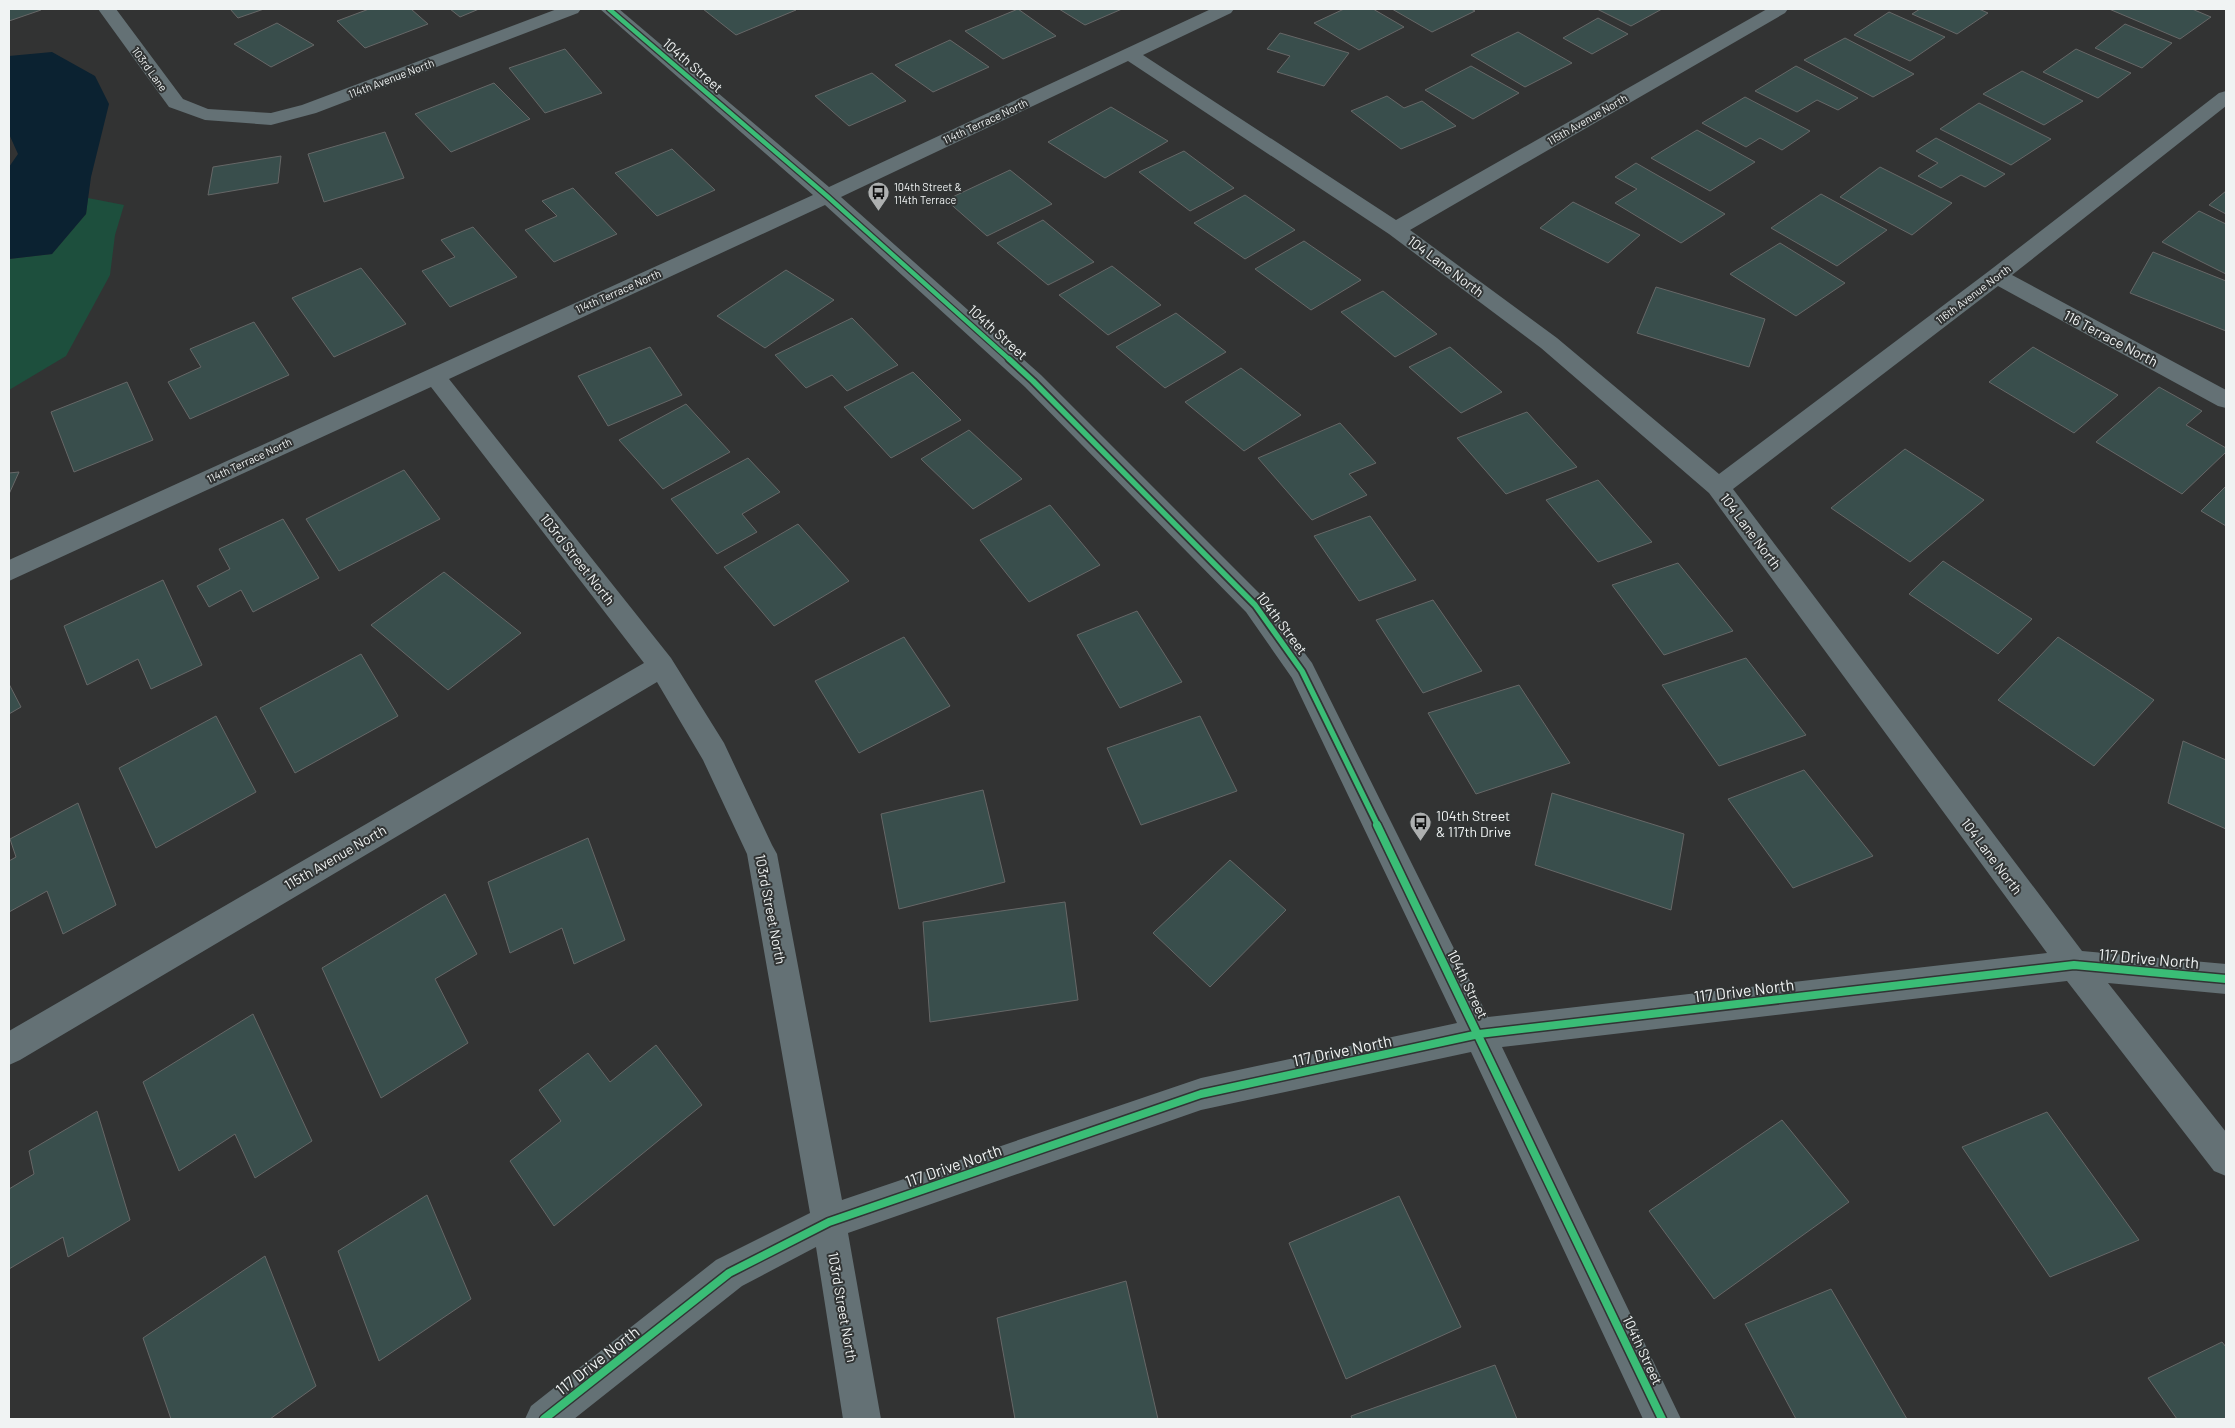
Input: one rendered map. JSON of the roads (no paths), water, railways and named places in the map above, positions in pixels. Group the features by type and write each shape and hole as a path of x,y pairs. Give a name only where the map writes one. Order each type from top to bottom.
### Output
{"street":[{"name":"103rd Lane","path":"107,9 176,103 205,114"},
{"name":"114th Avenue North","path":"205,114 271,119 309,109 572,9"},
{"name":"104th Street","path":"609,9 827,196 1033,381 1255,605 1302,671 1479,1034 1662,1419"},
{"name":"114th Terrace North","path":"9,571 827,196 1225,9"},
{"name":"115th Avenue North","path":"1396,229 1779,9"},
{"name":"104 Lane North","path":"1128,53 1396,229 1549,343 1718,487 2074,966 2226,1159"},
{"name":"116th Avenue North","path":"1718,487 1997,276 2226,98"},
{"name":"116 Terrace North","path":"1997,276 2226,400"},
{"name":"103rd Street North","path":"434,375 662,666 714,752 762,854 829,1222 862,1419"},
{"name":"115th Avenue North","path":"9,1049 662,666"},
{"name":"117 Drive North","path":"544,1419 729,1273 829,1222 1200,1094 1479,1034 2074,966 2226,979"}],"water":[{"path":"52,52 95,76 109,104 91,177 86,214 52,254 9,259 9,167 18,154 9,134 9,56"}],"place":[{"name":"104th Street & 114th Terrace","path":"878,211"},
{"name":"104th Street & 117th Drive","path":"1420,842"}]}
